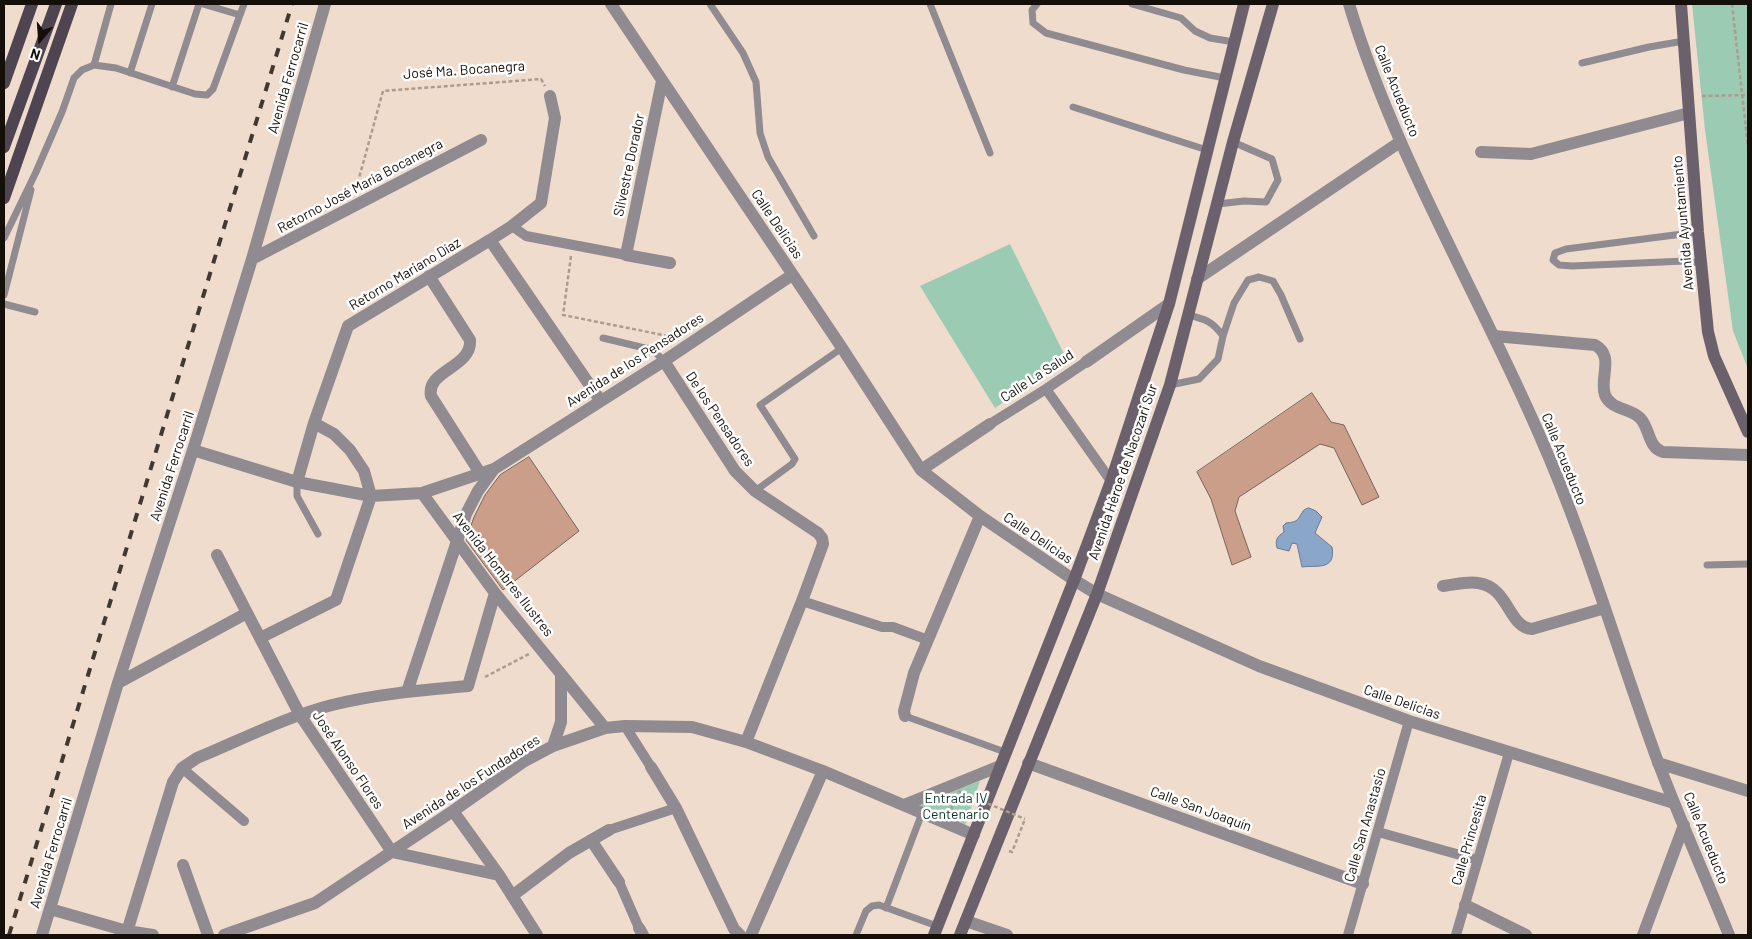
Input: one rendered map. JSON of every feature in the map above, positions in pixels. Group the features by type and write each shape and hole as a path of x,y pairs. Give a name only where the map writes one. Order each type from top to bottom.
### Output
{"main road":[{"path":"4,83 32,4"},
{"path":"4,147 56,4"},
{"path":"4,198 72,4"},
{"name":"Avenida Héroe de Nacozari Sur","path":"936,931 1111,481 1168,304 1244,4"},
{"name":"Avenida Héroe de Nacozari Sur","path":"960,935 1097,594 1170,385 1233,142 1273,4"},
{"name":"Avenida Ayuntamiento","path":"1681,4 1700,263 1708,332 1714,356 1748,432"}],"street":[{"name":"Avenida Ferrocarril","path":"42,935 118,683 252,259 325,4"},
{"name":"Calle Delicias","path":"611,4 842,348 921,470 980,516 1097,594 1259,666 1409,721 1674,803"},
{"name":"Calle Acueducto","path":"1349,4 1359,38 1400,142 1540,435 1585,551 1658,762 1729,935"},
{"name":"Silvestre Dorador","path":"626,254 662,81"},
{"name":"Retorno Mariano Díaz","path":"297,482 314,424 348,326 512,226 541,203 555,118 550,96"},
{"path":"1481,152 1531,154 1689,113"},
{"name":"Retorno José María Bocanegra","path":"252,259 481,140"},
{"path":"1197,279 1400,142"},
{"path":"512,226 526,236 670,264"},
{"path":"490,240 600,400"},
{"name":"Avenida de los Pensadores","path":"193,450 297,482 371,496 422,493 494,469 664,361 691,341 792,275"},
{"path":"429,276 470,340 471,348 465,357 433,382 430,388 431,396 480,473"},
{"name":"Calle La Salud","path":"921,470 1046,389 1168,304"},
{"path":"1494,336 1595,345 1601,348 1605,355 1605,394 1615,407 1630,411 1640,418 1646,426 1654,447 1658,451 1748,455"},
{"name":"De los Pensadores","path":"664,361 735,471 755,491 818,533 822,538 823,544 802,601"},
{"path":"1046,389 1111,481"},
{"path":"260,638 336,600 371,496 364,471 350,450 334,434 314,424"},
{"name":"Avenida de los Pensadores","path":"407,692 466,514 478,490 494,469"},
{"name":"Avenida Hombres Ilustres","path":"422,493 495,593 605,728"},
{"path":"905,716 904,710 914,673 980,516"},
{"name":"José Alonso Flores","path":"217,555 300,715 392,852"},
{"path":"1443,586 1479,583 1494,589 1505,600 1518,623 1525,628 1532,629 1605,608"},
{"path":"127,933 173,782 182,768 197,758 300,715 333,705 407,692 468,686 495,593"},
{"path":"746,742 802,601 882,627 894,627 928,640"},
{"path":"118,683 247,613"},
{"path":"553,746 561,722 561,674"},
{"name":"Calle San Anastasio","path":"1348,935 1409,721"},
{"path":"625,726 676,808 734,929 740,935"},
{"name":"Avenida de los Fundadores","path":"224,935 315,903 523,762 553,746 605,728 625,726 692,727 746,742 823,771 974,835"},
{"name":"Calle Princesita","path":"1456,935 1509,753"},
{"path":"1658,762 1748,791"},
{"name":"Calle San Joaquín","path":"1028,763 1363,884"},
{"path":"904,805 1000,766"},
{"path":"182,768 244,821"},
{"path":"751,935 823,771"},
{"path":"512,896 568,853 608,830 676,808"},
{"path":"453,811 499,875 537,935"},
{"path":"1643,935 1684,825"},
{"path":"1378,832 1478,860"},
{"path":"591,840 618,882 641,932"},
{"path":"392,852 499,875"},
{"path":"182,865 208,935"},
{"path":"1465,906 1526,935"},
{"path":"50,910 127,933 153,935"},
{"path":"966,921 1007,935"}],"lane":[{"path":"94,65 111,4"},
{"path":"130,73 152,4"},
{"path":"172,87 199,4"},
{"path":"203,4 240,15"},
{"path":"4,238 36,172 62,112 74,78 82,70 94,65 116,68 195,94 207,95 213,89 244,4"},
{"path":"710,4 743,53 756,82 760,133 768,157 814,236"},
{"path":"930,4 990,153"},
{"path":"1038,4 1032,10 1034,23 1046,33 1184,70 1225,78"},
{"path":"1132,4 1181,18 1195,31 1210,38 1234,42"},
{"path":"1582,63 1648,47 1684,41"},
{"path":"1073,108 1208,150"},
{"path":"1218,204 1266,202 1278,180 1272,159 1233,142"},
{"path":"4,295 36,172"},
{"path":"1698,232 1566,249 1555,253 1553,260 1559,265 1572,266 1685,261 1700,263"},
{"path":"1170,385 1199,380 1218,359 1222,336 1234,303 1248,280 1259,277 1273,281 1300,339"},
{"path":"4,304 35,312"},
{"path":"1188,315 1204,319 1214,325 1222,336"},
{"path":"603,338 653,350 664,361"},
{"path":"755,491 792,464 795,459 760,405 842,348"},
{"path":"297,482 297,496 318,534"},
{"path":"1707,565 1748,564"},
{"path":"905,716 1005,752"},
{"path":"886,908 922,813"},
{"path":"856,935 866,911 872,906 886,908 936,931"}],"path":[{"path":"1732,4 1748,147"},
{"name":"José Ma. Bocanegra","path":"350,208 383,91 541,79 550,96"},
{"path":"1688,96 1748,95"},
{"path":"573,245 563,315 691,341"},
{"path":"468,686 541,648"},
{"path":"950,814 958,791 1024,819 1012,852"}],"green space":[{"path":"1692,4 1748,4 1748,369 1733,331 1705,130"},
{"path":"1010,244 1067,360 995,408 920,286"},
{"name":"Entrada IV Centenario","path":"980,781 965,826 915,806"}],"water":[{"path":"1309,508 1316,511 1322,517 1315,533 1332,547 1332,555 1331,560 1324,565 1302,567 1297,544 1292,543 1289,551 1277,548 1276,540 1284,532 1283,526 1286,523 1296,521 1304,510"}],"building":[{"path":"1312,393 1331,422 1344,425 1379,497 1362,505 1334,448 1320,444 1239,497 1235,511 1251,557 1232,565 1211,499 1197,472"},
{"path":"529,457 579,531 503,590 466,540 474,517 485,495 500,475"}],"railway":[{"path":"9,935 292,4"}]}
